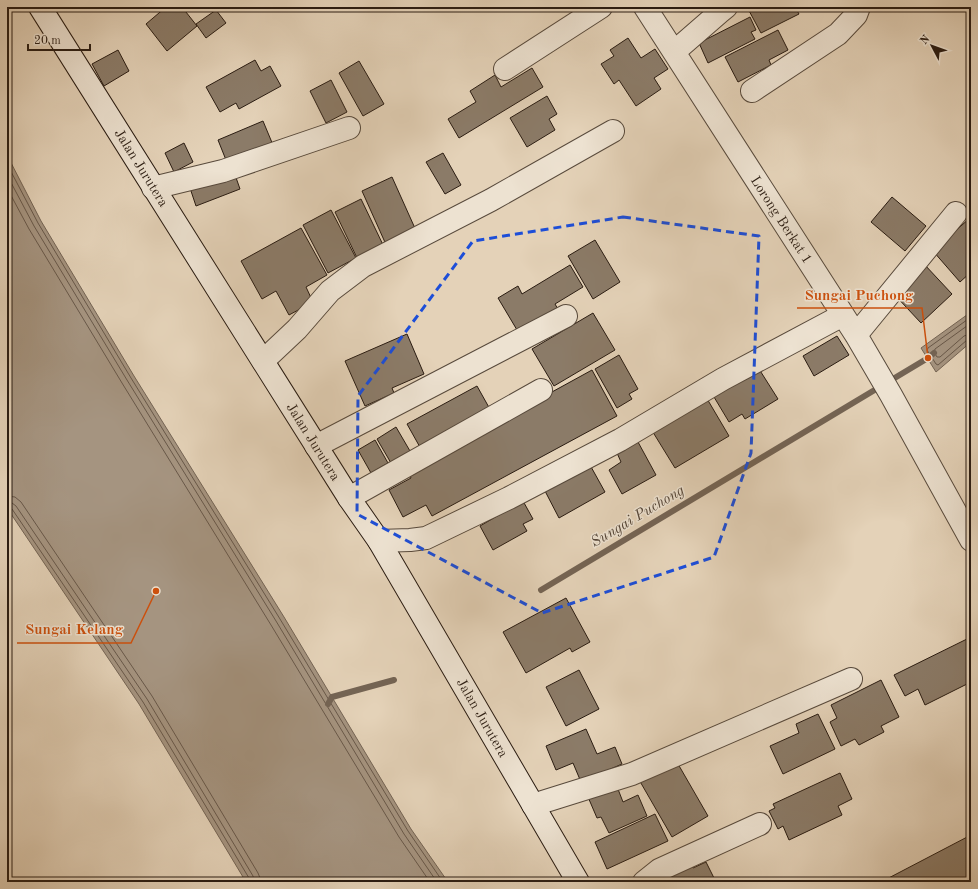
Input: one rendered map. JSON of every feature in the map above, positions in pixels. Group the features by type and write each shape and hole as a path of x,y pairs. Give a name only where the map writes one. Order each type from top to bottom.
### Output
{"street":[{"path":"505,69 601,7"},
{"name":"Lorong Berkat 1","path":"645,7 856,335 971,540"},
{"path":"674,52 726,7"},
{"path":"752,91 838,34 856,15 859,7"},
{"name":"Jalan Jurutera","path":"41,8 316,446 349,498 379,541 578,882"},
{"path":"153,188 222,170 349,128"},
{"path":"263,362 297,329 330,291 363,266 491,200 613,131"},
{"path":"856,335 956,213"},
{"path":"379,541 426,538 509,498 620,440 723,379 842,315"},
{"path":"316,446 566,316"},
{"path":"349,498 541,390"},
{"path":"533,805 632,774 851,679"},
{"path":"644,882 659,870 760,824"}],"highlighted area":[{"path":"623,217 759,236 751,453 714,557 542,613 357,514 358,396 473,241"}],"water":[{"path":"7,155 41,221 134,376 284,617 411,829 448,882 246,882 139,704 7,508"},
{"path":"971,312 971,342 936,372 921,348"}],"building":[{"path":"166,7 182,7 197,26 167,51 146,24"},
{"path":"747,7 795,7 799,14 761,33"},
{"path":"216,10 226,23 206,38 196,24"},
{"path":"750,17 756,30 751,32 755,39 708,63 699,43"},
{"path":"778,30 788,50 769,60 771,65 738,82 725,57"},
{"path":"628,38 641,58 655,49 668,69 654,78 661,89 636,106 619,80 614,84 601,64 614,56 610,50"},
{"path":"118,50 129,71 104,86 92,64"},
{"path":"255,60 261,71 270,66 281,86 239,109 236,103 220,112 206,87"},
{"path":"359,61 384,104 363,116 339,73"},
{"path":"532,68 543,87 459,138 448,119 476,102 470,91 495,75 501,87"},
{"path":"331,80 347,112 326,123 310,91"},
{"path":"547,96 557,114 549,119 555,130 527,147 510,118"},
{"path":"263,121 273,145 228,165 218,140"},
{"path":"184,143 193,162 174,172 165,153"},
{"path":"443,153 461,185 445,194 426,162"},
{"path":"233,169 240,189 196,206 189,185"},
{"path":"392,177 418,235 388,249 362,191"},
{"path":"892,197 926,226 905,251 871,222"},
{"path":"361,199 385,249 359,262 335,212"},
{"path":"331,210 356,258 328,273 303,225"},
{"path":"971,217 971,272 960,282 933,251"},
{"path":"301,228 327,275 306,287 313,302 289,315 276,291 262,299 241,261"},
{"path":"595,240 620,282 593,299 568,256"},
{"path":"924,264 952,294 921,323 893,293"},
{"path":"570,265 583,287 555,304 559,311 520,335 498,298 518,286 522,294"},
{"path":"593,313 615,350 554,386 532,349"},
{"path":"407,334 424,374 392,388 394,393 365,406 345,361"},
{"path":"837,336 849,355 814,376 803,356"},
{"path":"619,355 638,389 629,394 632,399 617,408 595,369"},
{"path":"759,369 778,399 745,419 742,414 729,422 714,397"},
{"path":"592,370 617,416 432,516 426,505 403,517 389,490 411,478 408,471"},
{"path":"477,386 491,411 421,449 407,424"},
{"path":"706,397 729,436 675,468 651,429"},
{"path":"396,427 410,451 391,463 377,439"},
{"path":"375,440 388,463 371,473 358,450"},
{"path":"638,442 656,475 622,494 609,470 621,462 617,453"},
{"path":"590,465 605,492 559,518 545,491"},
{"path":"523,501 533,519 523,524 527,531 493,550 480,526"},
{"path":"566,598 590,642 572,652 570,648 526,673 503,632"},
{"path":"971,637 971,682 925,705 918,689 905,696 894,675"},
{"path":"579,670 599,709 566,726 546,687"},
{"path":"881,680 899,717 881,726 884,732 859,745 855,739 841,746 830,722 837,718 831,705"},
{"path":"818,714 835,749 783,774 770,746 799,733 796,724"},
{"path":"586,729 597,754 615,747 622,764 581,782 573,763 556,770 546,746"},
{"path":"674,757 708,816 672,837 638,778"},
{"path":"840,773 852,799 838,806 842,815 789,840 783,826 778,829 769,811 775,808 773,804"},
{"path":"616,784 623,802 638,795 647,816 609,833 601,817 597,818 588,797"},
{"path":"655,814 668,841 607,869 595,842"},
{"path":"971,835 971,882 881,882"},
{"path":"689,859 693,868 706,862 716,882 663,882 659,874"}],"waterway":[{"name":"Sungai Puchong","path":"541,590 934,353"},
{"name":"Sungai Puchong","path":"328,704 332,697 394,680"}],"place":[{"name":"Sungai Puchong","path":"928,358"},
{"name":"Sungai Kelang","path":"156,591"}]}
